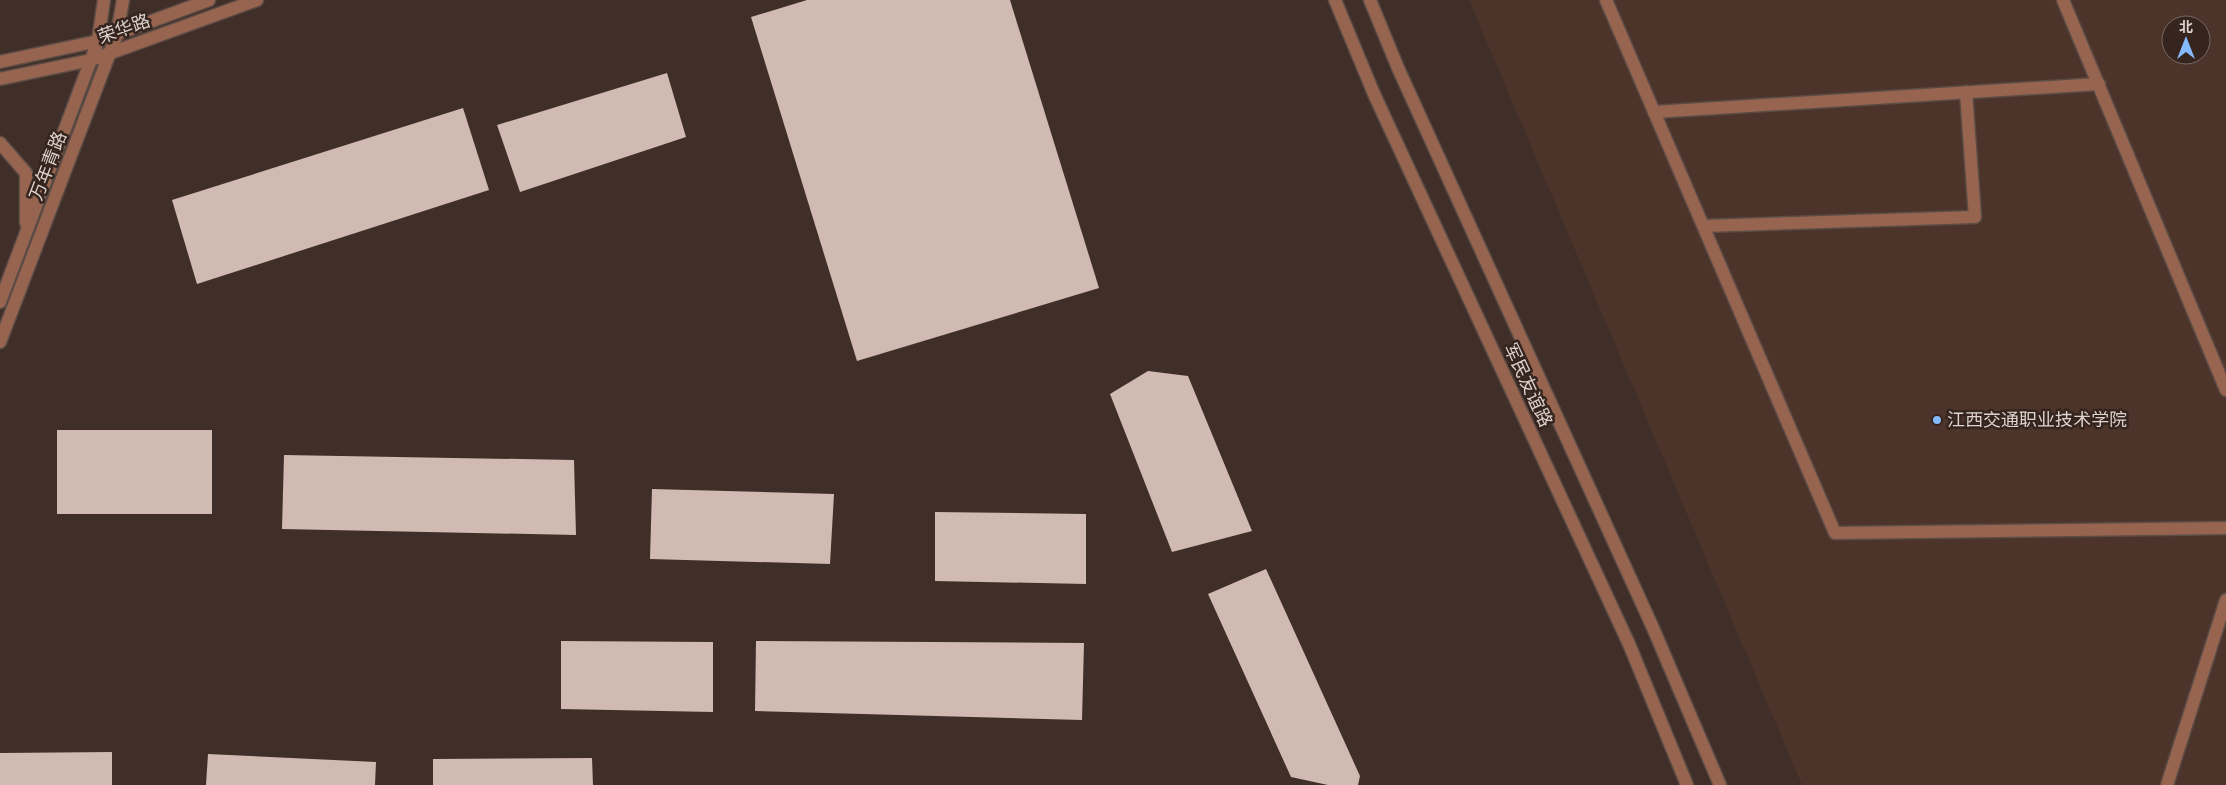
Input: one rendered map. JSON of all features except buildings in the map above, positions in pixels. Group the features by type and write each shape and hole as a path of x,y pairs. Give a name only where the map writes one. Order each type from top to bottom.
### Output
{"street":[{"name":"万年青路","path":"0,302 98,40 104,0"},
{"name":"万年青路","path":"0,342 116,34 123,0"},
{"name":"荣华路","path":"0,62 98,40 209,0"},
{"name":"荣华路","path":"0,79 91,60 257,0"},
{"name":"军民友谊路","path":"1335,0 1374,94 1629,644 1687,785"},
{"name":"军民友谊路","path":"1370,0 1398,68 1653,628 1720,785"},
{"path":"1606,0 1836,533 2226,528"},
{"path":"2063,0 2226,390"},
{"path":"1654,112 2098,84"},
{"path":"1704,226 1975,217 1966,92"},
{"path":"0,143 26,173 26,232"},
{"path":"2167,785 2226,600"}],"shaded area":[{"name":"江西交通职业技术学院","path":"1469,0 2226,0 2226,785 1802,785"}],"place":[{"name":"江西交通职业技术学院","path":"1937,420"}]}
